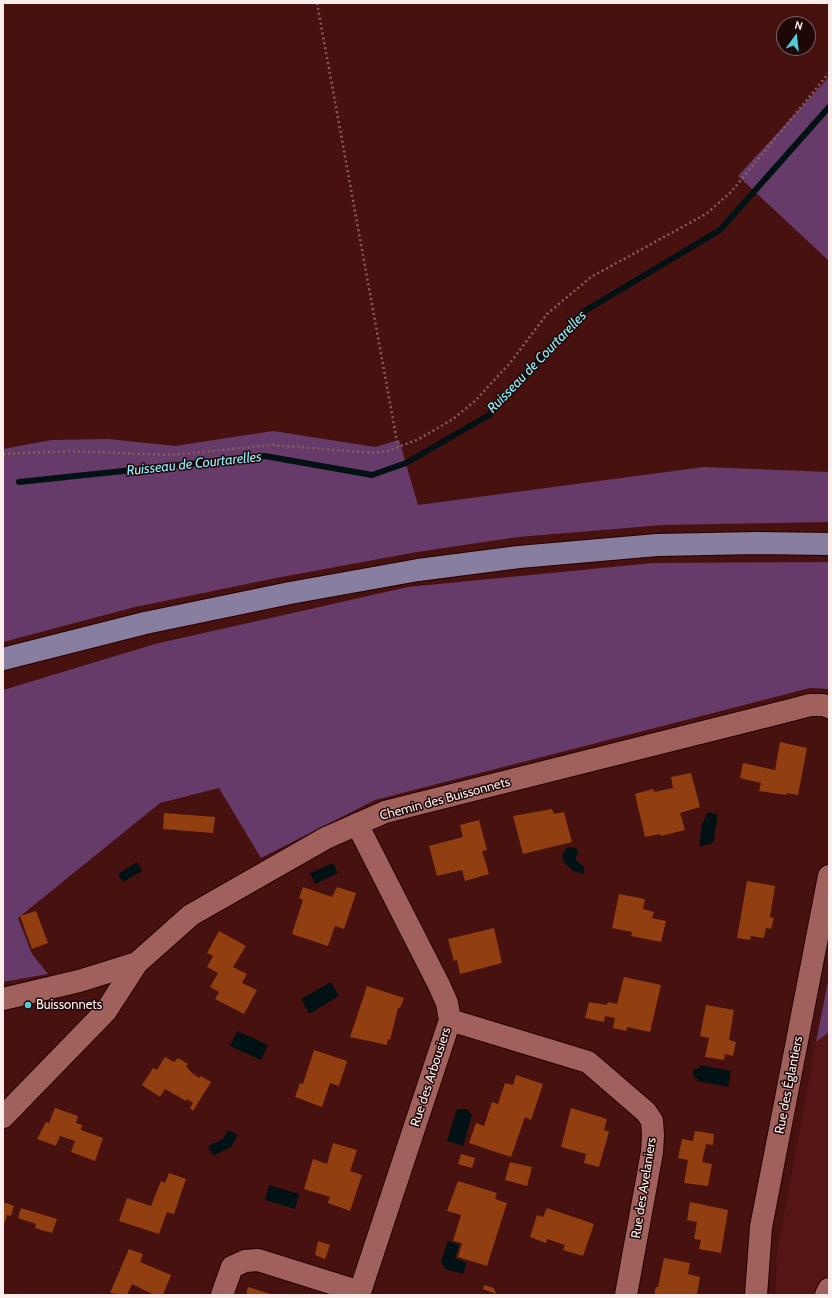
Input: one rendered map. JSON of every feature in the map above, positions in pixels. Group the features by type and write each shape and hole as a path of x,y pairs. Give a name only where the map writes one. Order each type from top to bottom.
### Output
{"main road":[{"path":"3,659 152,622 290,592 418,570 519,557 657,545 757,543 829,544"}],"street":[{"name":"Chemin des Buissonnets","path":"3,999 79,981 137,964 192,915 326,838 385,812 791,710 810,706 823,705 829,707"},
{"name":"Rue des Arbousiers","path":"357,824 439,985 447,1003 450,1020 359,1294"},
{"name":"Rue des Églantiers","path":"756,1295 761,1227 829,876"},
{"path":"3,1117 106,1011 137,964"},
{"name":"Rue des Avelaniers","path":"450,1020 588,1062 646,1112 652,1121 654,1135 652,1152 626,1295"},
{"path":"222,1295 232,1267 245,1262 258,1260 359,1294"},
{"path":"826,1295 829,1289"}],"path":[{"path":"317,3 398,447"},
{"path":"3,454 69,451 171,455 272,445 374,453 398,447 419,439 453,419 475,401 510,363 548,314 591,277 711,209 731,192 829,73"}],"shaded area":[{"path":"829,77 829,261 738,176"},
{"path":"273,431 375,447 399,440 418,505 704,467 829,472 829,522 663,525 518,537 417,552 276,578 135,607 3,642 3,449 52,440 108,439 175,446"},
{"path":"829,562 829,689 810,688 375,800 261,858 219,788 160,803 18,918 32,954 48,974 3,982 3,690 155,644 408,587 653,563"},
{"path":"708,812 718,815 713,843 699,847 702,824"},
{"path":"568,847 576,848 578,853 575,859 584,867 583,874 573,871 563,861 562,856"},
{"path":"137,862 142,871 123,882 118,874"},
{"path":"333,863 338,873 315,884 310,873"},
{"path":"829,976 829,1032 816,1042"},
{"path":"331,982 339,996 309,1014 301,999"},
{"path":"237,1031 268,1045 261,1060 230,1046"},
{"path":"829,1032 829,1295 775,1295 777,1252 816,1042"},
{"path":"700,1065 731,1071 728,1087 697,1081 698,1079 694,1077 693,1071 694,1069 700,1068"},
{"path":"457,1109 467,1109 472,1115 463,1146 447,1141"},
{"path":"228,1130 238,1135 231,1147 213,1156 208,1146 223,1139"},
{"path":"269,1185 299,1194 295,1209 265,1200"},
{"path":"448,1241 459,1245 455,1258 467,1263 463,1274 445,1269 441,1261"}],"building":[{"path":"780,742 807,748 798,795 787,793 786,795 759,791 761,783 740,778 743,763 775,770"},
{"path":"691,773 700,807 680,813 685,830 661,836 660,834 645,837 635,794 653,789 655,792 673,788 671,777"},
{"path":"552,809 554,814 564,812 572,842 523,854 513,816"},
{"path":"164,813 215,817 213,833 163,829"},
{"path":"479,820 487,850 482,851 489,874 465,881 462,870 437,876 429,846 463,837 460,825"},
{"path":"747,881 775,886 770,917 774,918 771,929 766,928 764,938 751,936 750,940 737,938"},
{"path":"303,887 332,897 337,887 356,893 344,929 335,926 328,946 292,934 303,900 299,898"},
{"path":"619,894 645,899 643,909 654,912 652,918 666,921 661,942 631,936 632,932 612,928"},
{"path":"36,911 48,943 32,949 20,916"},
{"path":"494,928 502,963 460,974 457,960 454,961 448,939"},
{"path":"219,931 246,946 233,967 247,974 242,983 257,990 244,1014 215,999 219,992 210,987 218,973 207,967 213,956 207,953"},
{"path":"624,977 661,985 650,1032 627,1027 626,1031 613,1028 615,1018 605,1016 604,1022 585,1018 589,1002 607,1005 608,1002 617,1004"},
{"path":"367,986 404,998 400,1008 398,1008 390,1040 388,1039 387,1045 350,1037"},
{"path":"706,1005 734,1010 729,1040 736,1042 733,1056 725,1054 724,1060 705,1057 709,1038 700,1036"},
{"path":"314,1050 347,1061 339,1086 330,1083 322,1107 295,1097 300,1083 303,1084"},
{"path":"165,1057 174,1062 178,1058 188,1064 186,1066 192,1073 199,1078 201,1076 211,1082 193,1111 190,1108 193,1103 187,1099 186,1101 165,1089 160,1097 142,1085 153,1068 157,1070"},
{"path":"516,1075 543,1084 531,1120 525,1117 511,1157 469,1143 476,1123 484,1126 492,1102 498,1104 505,1083 513,1085"},
{"path":"55,1108 78,1116 76,1123 82,1125 81,1130 103,1138 95,1161 71,1152 75,1141 60,1136 56,1146 37,1139 46,1122 49,1123"},
{"path":"571,1108 607,1119 604,1130 609,1132 599,1167 584,1163 586,1154 561,1147"},
{"path":"695,1131 714,1134 713,1145 706,1144 702,1162 712,1164 708,1186 684,1183 688,1160 678,1158 682,1139 693,1141"},
{"path":"333,1143 357,1150 350,1171 362,1175 350,1211 328,1203 330,1197 304,1189 313,1159 327,1164"},
{"path":"461,1154 475,1158 472,1168 458,1164"},
{"path":"510,1162 532,1167 527,1186 505,1180"},
{"path":"169,1173 186,1179 174,1214 167,1212 159,1234 119,1221 127,1198 151,1206 161,1181 165,1183"},
{"path":"458,1181 497,1193 495,1199 507,1203 487,1266 458,1257 462,1243 453,1241 461,1215 447,1211"},
{"path":"3,1202 14,1206 11,1216 7,1215 3,1227"},
{"path":"690,1202 728,1210 721,1253 699,1249 701,1240 694,1239 697,1222 687,1220"},
{"path":"21,1208 57,1219 52,1233 35,1228 36,1224 18,1218"},
{"path":"547,1208 594,1224 583,1256 563,1250 565,1245 547,1239 546,1243 530,1237 537,1215 543,1217"},
{"path":"318,1241 330,1245 325,1259 315,1255"},
{"path":"129,1249 143,1254 140,1262 171,1275 163,1295 154,1295 132,1284 127,1295 110,1293"},
{"path":"664,1258 690,1263 688,1274 700,1277 697,1295 654,1295 656,1287 658,1287"},
{"path":"484,1285 494,1288 496,1294 483,1289"},
{"path":"248,1287 274,1295 246,1295"}],"waterway":[{"name":"Ruisseau de Courtarelles","path":"19,482 265,456 372,475 406,463 489,415 583,312 720,230 829,107"}],"place":[{"name":"Buissonnets","path":"28,1005"}]}
